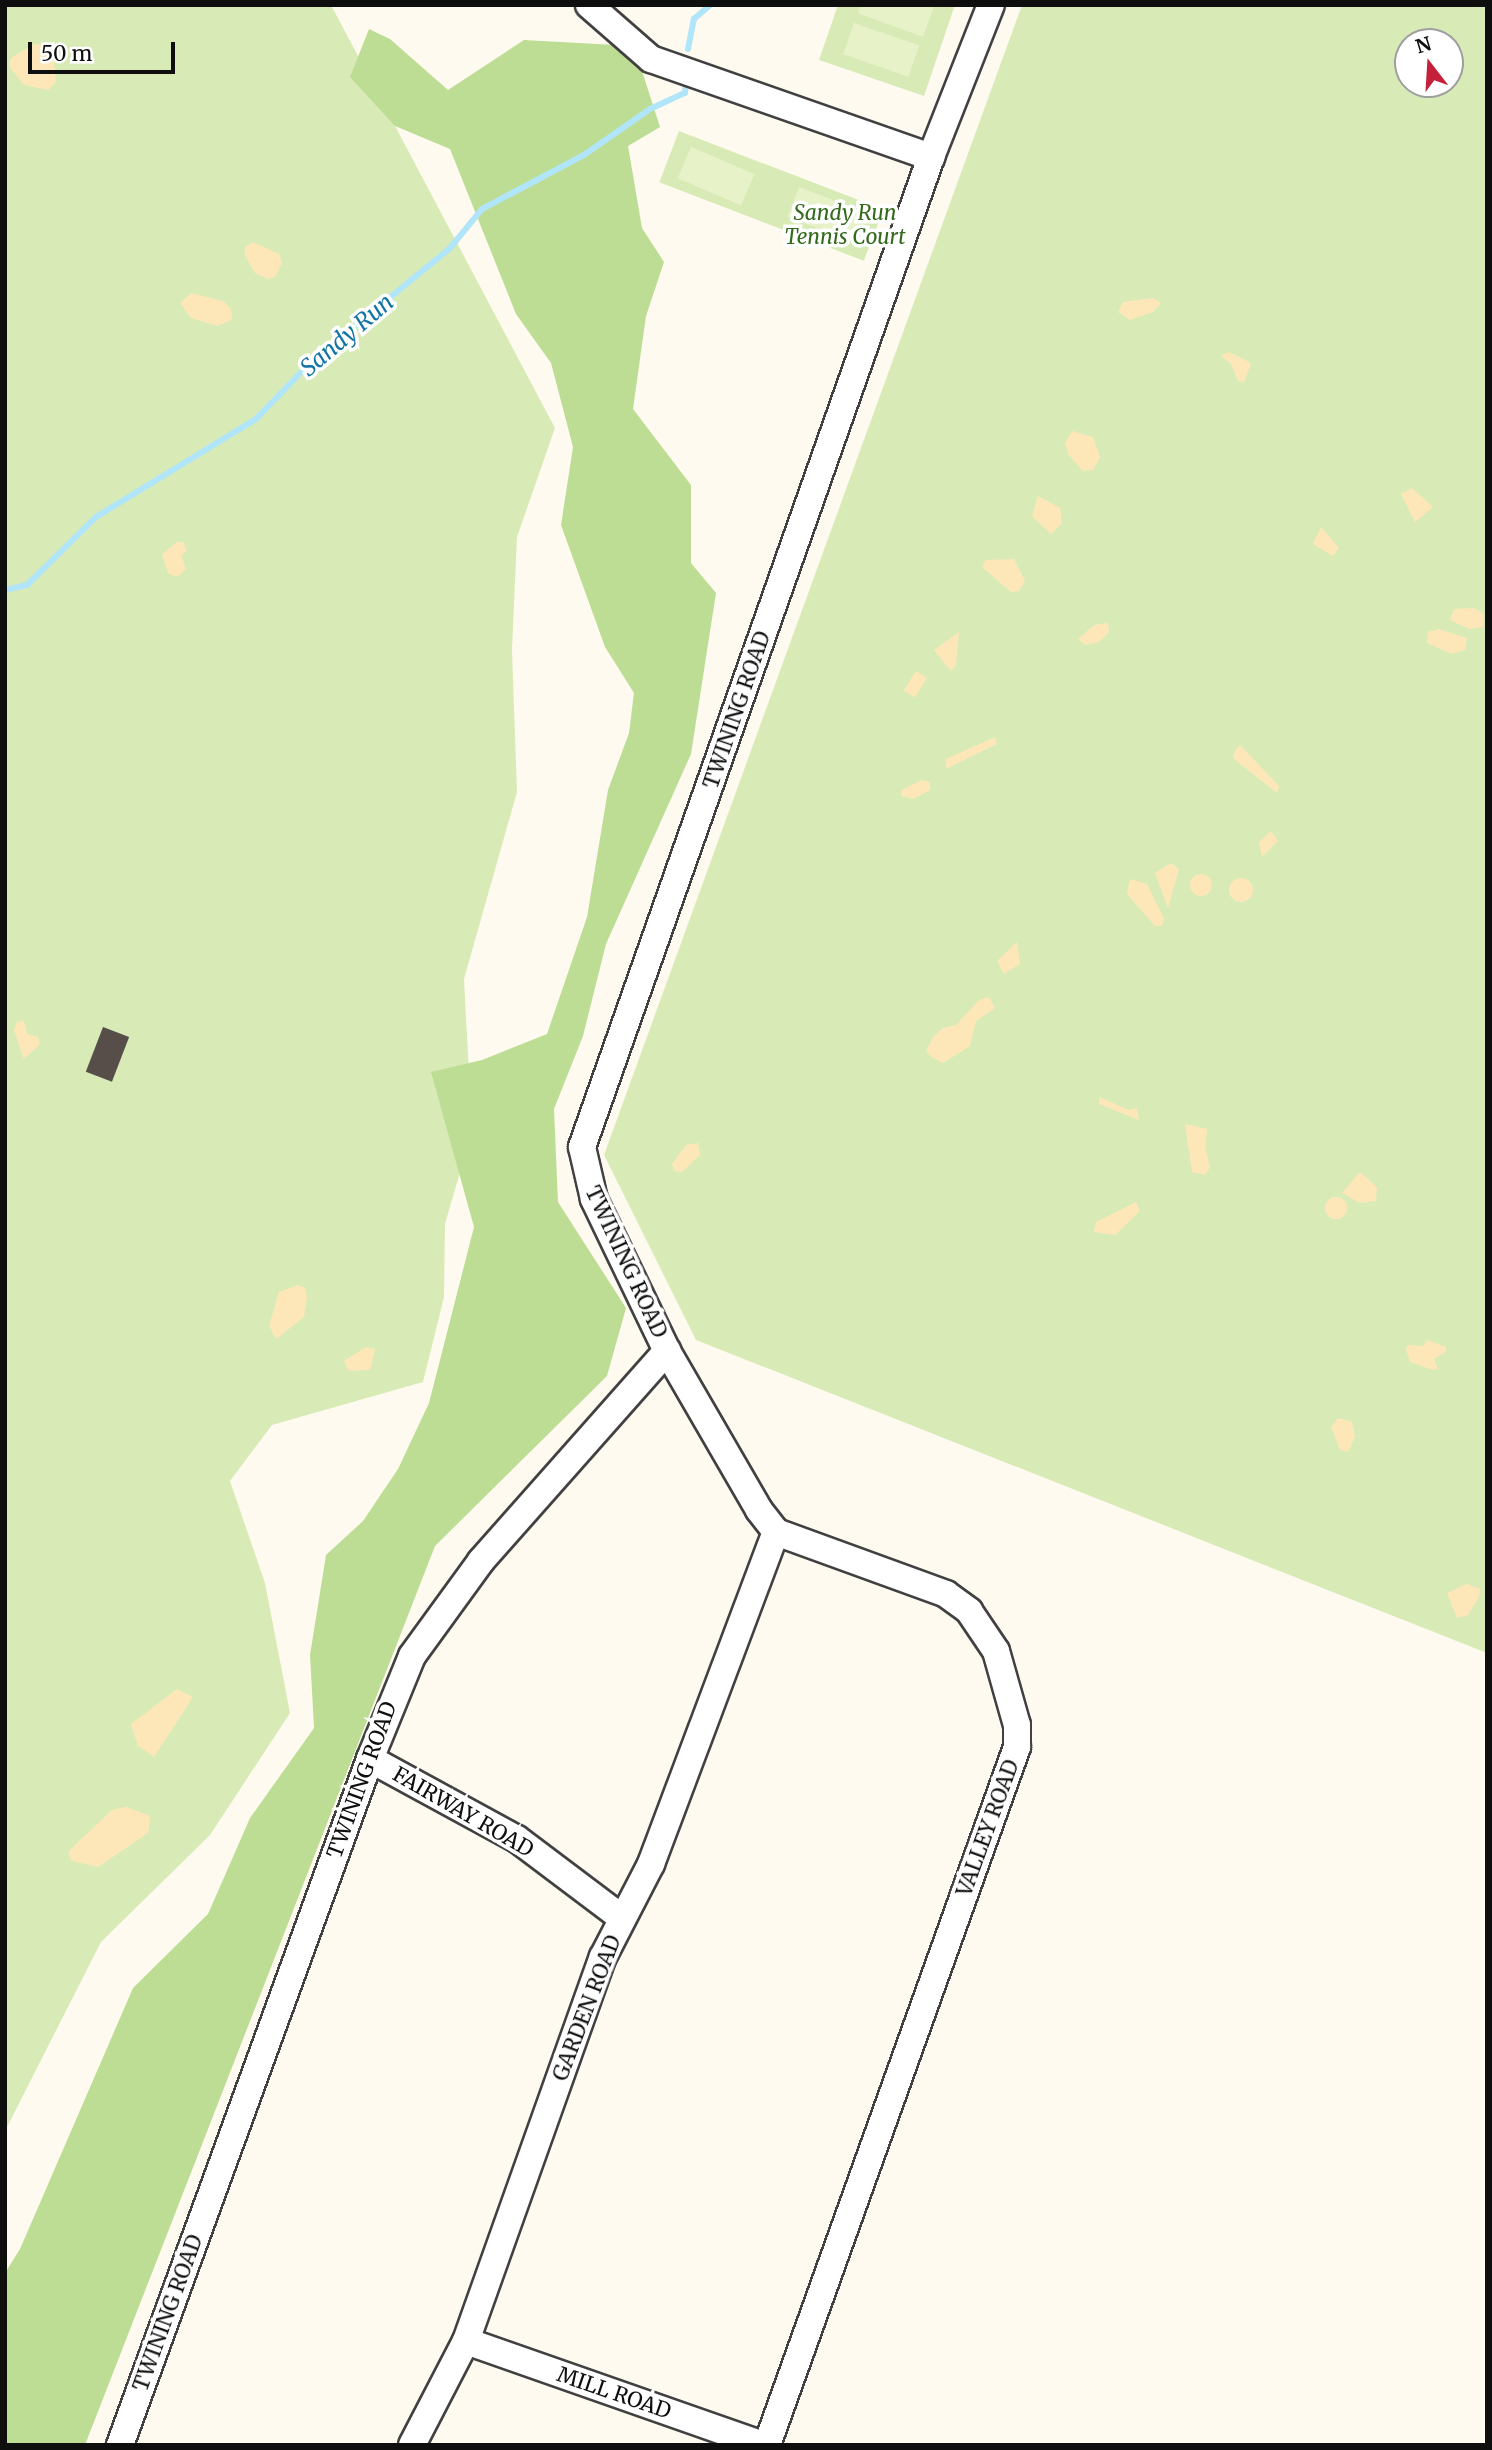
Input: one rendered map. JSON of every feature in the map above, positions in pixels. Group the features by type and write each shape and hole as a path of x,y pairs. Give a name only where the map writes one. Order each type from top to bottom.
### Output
{"street":[{"path":"589,5 651,59 931,157"},
{"name":"TWINING ROAD","path":"120,2445 395,1692 425,1636 481,1561 667,1351 594,1199 582,1147 931,157 992,5"},
{"path":"667,1351 776,1532"},
{"name":"GARDEN ROAD","path":"412,2445 466,2341 603,1958 652,1864 776,1532"},
{"name":"VALLEY ROAD","path":"765,2445 1017,1747 1017,1724 996,1651 969,1611 946,1594 776,1532"},
{"name":"FAIRWAY ROAD","path":"370,1759 517,1839 622,1918"},
{"name":"MILL ROAD","path":"466,2341 765,2445"}],"green space":[{"path":"5,5 331,5 555,428 517,537 512,650 517,792 464,979 472,1131 445,1224 444,1297 423,1382 272,1425 230,1481 265,1583 290,1713 210,1835 101,1942 5,2131"},
{"path":"838,5 955,5 924,96 819,60"},
{"path":"861,5 934,6 923,37 858,13"},
{"path":"1022,5 1487,5 1487,1653 696,1340 604,1155"},
{"path":"854,23 919,45 908,77 843,54"},
{"path":"369,29 390,39 448,90 524,40 634,46 660,127 628,146 642,228 664,262 646,316 633,409 691,485 691,563 716,593 691,754 606,944 583,1036 554,1109 558,1202 626,1308 607,1376 435,1546 85,2445 5,2445 5,2273 20,2249 133,1988 208,1914 250,1818 314,1728 310,1655 326,1555 363,1521 398,1469 429,1403 474,1227 431,1072 482,1060 547,1034 587,917 608,790 629,733 634,693 605,647 561,525 573,447 551,363 516,314 450,149 395,126 350,77"},
{"name":"Sandy Run Tennis Court","path":"679,131 883,209 864,261 659,182"},
{"path":"691,147 755,174 741,205 678,178"},
{"path":"799,187 863,212 852,242 788,217"}],"sand":[{"path":"34,44 43,45 54,61 56,82 48,90 24,85 9,66 11,58"},
{"path":"253,242 279,254 282,263 275,277 268,279 255,273 245,256 245,247"},
{"path":"191,293 223,301 231,309 232,320 217,326 191,318 180,303"},
{"path":"1153,298 1161,303 1153,312 1130,320 1118,312 1123,302"},
{"path":"1229,352 1251,363 1244,382 1238,381 1231,364 1221,356"},
{"path":"1072,431 1093,437 1100,457 1093,470 1083,471 1068,454 1065,443"},
{"path":"1412,488 1433,507 1415,522 1401,494"},
{"path":"1038,496 1060,508 1062,523 1051,534 1032,516"},
{"path":"1321,527 1339,548 1333,556 1313,544"},
{"path":"177,542 183,542 187,551 181,555 186,569 177,577 168,573 162,554"},
{"path":"1014,559 1025,581 1019,591 1011,592 982,567 986,560"},
{"path":"1474,608 1484,614 1483,627 1469,629 1450,620 1454,609"},
{"path":"1108,623 1109,632 1099,642 1085,645 1078,639 1094,625"},
{"path":"1439,629 1467,638 1465,650 1452,654 1427,643 1428,632"},
{"path":"959,632 956,665 951,671 934,650"},
{"path":"916,671 927,678 915,697 904,691"},
{"path":"995,737 997,744 946,769 946,759"},
{"path":"1240,745 1279,786 1277,793 1234,759 1233,754"},
{"path":"922,780 930,782 930,790 914,799 901,796 902,790"},
{"path":"1271,831 1278,841 1262,857 1259,842"},
{"path":"1171,863 1179,869 1168,908 1155,873"},
{"path":"1197,874 1205,874 1212,881 1212,889 1205,896 1197,896 1190,889 1190,881"},
{"path":"1241,878 1250,881 1253,890 1250,899 1241,902 1232,899 1229,890 1232,881"},
{"path":"1130,879 1147,884 1164,919 1162,926 1155,926 1127,894"},
{"path":"1017,942 1020,964 1004,974 997,961"},
{"path":"989,997 995,1008 976,1021 970,1046 943,1063 931,1057 926,1051 933,1037 943,1028 956,1025 979,1000"},
{"path":"24,1021 27,1034 38,1037 40,1044 24,1059 14,1030 17,1022"},
{"path":"1099,1097 1129,1110 1137,1108 1139,1120 1099,1104"},
{"path":"1185,1124 1207,1129 1205,1147 1210,1167 1205,1175 1192,1172"},
{"path":"698,1143 700,1155 682,1172 674,1171 672,1164 686,1145"},
{"path":"1360,1172 1377,1187 1376,1201 1360,1203 1342,1193"},
{"path":"1332,1197 1340,1197 1347,1204 1347,1212 1340,1219 1332,1219 1325,1212 1325,1204"},
{"path":"1136,1202 1140,1211 1115,1235 1094,1232 1096,1222"},
{"path":"298,1285 305,1288 307,1297 304,1317 276,1339 269,1326 279,1292"},
{"path":"1427,1340 1446,1347 1446,1352 1434,1359 1438,1369 1433,1370 1410,1362 1406,1349 1408,1345 1424,1346"},
{"path":"366,1347 375,1349 370,1370 349,1371 344,1361"},
{"path":"1338,1418 1352,1422 1355,1437 1348,1452 1340,1450 1331,1427"},
{"path":"1467,1584 1480,1589 1479,1597 1468,1615 1457,1618 1447,1593"},
{"path":"177,1689 193,1697 154,1757 138,1746 131,1724"},
{"path":"126,1807 150,1816 148,1833 98,1867 72,1861 68,1853 74,1846 112,1810"}],"building":[{"path":"103,1027 129,1037 112,1082 86,1072"}],"waterway":[{"name":"Sandy Run","path":"688,49 694,19 710,5"},
{"name":"Sandy Run","path":"5,590 27,585 96,517 256,419 309,364 450,248 482,209 584,155 650,109 685,93 686,82"}]}
